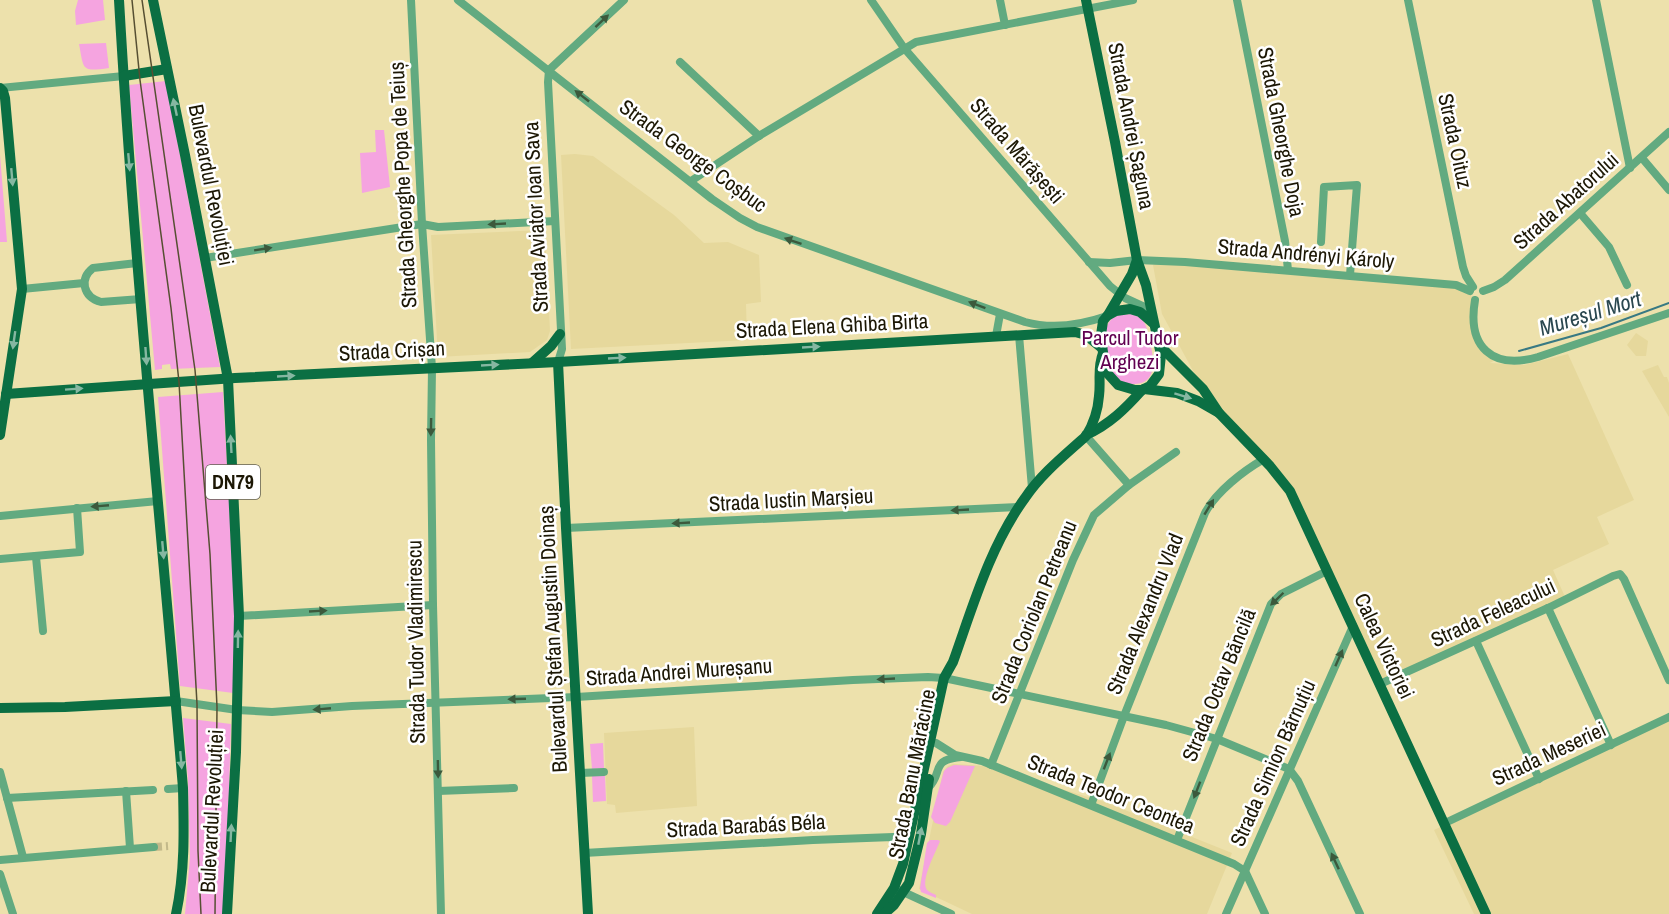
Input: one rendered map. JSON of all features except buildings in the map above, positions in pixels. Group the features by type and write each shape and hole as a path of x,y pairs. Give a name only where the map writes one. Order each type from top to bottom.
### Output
{"main road":[{"name":"Bulevardul Revoluției","path":"119,0 137,263 183,788 183,875 176,914"},
{"name":"Bulevardul Revoluției","path":"153,0 206,258 228,379 239,616 227,914"},
{"name":"Strada Andrei Șaguna","path":"1086,5 1137,260 1144,279 1154,324"},
{"path":"124,75 167,69"},
{"path":"0,88 5,98 22,289 3,395 0,435"},
{"path":"1107,316 1125,309 1134,310 1146,316 1154,324 1160,346 1159,374 1154,382 1143,390 1125,388 1113,381 1108,374 1102,351 1101,326 1132,274 1137,260"},
{"name":"Strada Elena Ghiba Birta","path":"558,362 1079,332 1086,335 1102,351"},
{"path":"532,363 552,346 560,333"},
{"name":"Calea Victoriei","path":"1160,346 1203,389 1219,413 1264,459 1290,491 1486,914"},
{"name":"Strada Banu Mărăcine","path":"1086,436 1096,414 1100,395 1099,366 1102,351"},
{"name":"Strada Crișan","path":"228,379 558,362"},
{"name":"Bulevardul Ștefan Augustin Doinaș","path":"558,362 588,914"},
{"path":"3,395 228,379"},
{"name":"Strada Banu Mărăcine","path":"899,890 903,864 947,679 995,550 1018,507 1032,488 1086,436 1109,422 1143,390"},
{"name":"Calea Victoriei","path":"1143,390 1178,393 1219,413"},
{"name":"Strada Banu Mărăcine","path":"899,890 909,882 914,869 947,679"},
{"path":"0,708 176,701"},
{"path":"877,914 899,890"},
{"path":"884,914 894,905 899,890"}],"street":[{"name":"Strada Gheorghe Popa de Teiuș","path":"411,0 432,368"},
{"name":"Strada George Coșbuc","path":"458,0 728,210 757,227 1025,322 1074,325 1107,316"},
{"path":"549,70 624,0"},
{"name":"Strada Mărășești","path":"872,0 904,48 1110,286 1120,294 1151,310"},
{"path":"1000,0 1005,25"},
{"path":"691,181 759,136 904,48 920,41 1005,25 1086,5 1133,0"},
{"name":"Strada Gheorghe Doja","path":"1237,0 1285,241 1288,270"},
{"name":"Strada Oituz","path":"1408,0 1463,267 1471,289"},
{"path":"1596,0 1630,168"},
{"path":"680,62 759,136"},
{"name":"Strada Aviator Ioan Sava","path":"549,70 562,349 558,362"},
{"path":"0,88 124,75"},
{"name":"Strada Abatorului","path":"1483,291 1505,280 1669,132"},
{"path":"1642,158 1669,190"},
{"path":"1321,242 1324,187 1358,185 1350,275"},
{"path":"1580,213 1609,247 1627,285"},
{"path":"206,258 422,224 438,227 555,221"},
{"path":"1089,262 1110,263 1137,260"},
{"name":"Strada Andrényi Károly","path":"1137,260 1192,262 1350,275 1456,285 1471,289"},
{"path":"137,263 93,268 85,276 84,283 89,295 96,301 141,298"},
{"path":"22,289 84,283"},
{"path":"1479,286 1483,291 1482,297 1475,300 1471,297 1471,289 1479,286"},
{"path":"1475,300 1474,325 1480,345 1490,355 1507,360 1528,360 1669,313"},
{"path":"996,336 1000,314"},
{"path":"1019,335 1032,488"},
{"name":"Strada Tudor Vladimirescu","path":"432,368 433,605 441,914"},
{"path":"1086,436 1130,485"},
{"name":"Strada Coriolan Petreanu","path":"991,765 1091,520 1098,510 1176,452"},
{"name":"Strada Alexandru Vlad","path":"1091,805 1199,526 1210,504 1222,490 1264,459"},
{"path":"0,516 158,501"},
{"name":"Strada Iustin Marșieu","path":"566,528 1018,507"},
{"path":"0,559 80,552 77,508"},
{"path":"36,557 43,631"},
{"name":"Strada Octav Băncilă","path":"1177,840 1273,601 1281,594 1327,571"},
{"name":"Strada Feleacului","path":"1380,684 1620,574 1669,680"},
{"path":"239,616 433,605"},
{"path":"1548,608 1611,745"},
{"name":"Strada Simion Bărnuțiu","path":"1226,914 1353,626"},
{"path":"1476,641 1539,779"},
{"name":"Strada Andrei Mureșanu","path":"237,710 281,711 576,697 928,676 1166,725 1217,739 1289,769"},
{"name":"Bulevardul Revoluției","path":"176,701 237,710"},
{"name":"Strada Meseriei","path":"1444,823 1669,717"},
{"name":"Strada Teodor Ceontea","path":"936,743 961,757 991,765 1091,805 1234,864 1245,871"},
{"path":"928,788 933,782 940,763 961,757"},
{"path":"1289,769 1298,781 1360,914"},
{"path":"0,772 23,857"},
{"path":"580,773 604,772"},
{"path":"168,789 183,788"},
{"path":"438,791 514,788"},
{"path":"7,798 153,790"},
{"path":"126,791 130,848"},
{"name":"Strada Barabás Béla","path":"584,853 813,840 893,837 909,840"},
{"path":"0,860 154,846"},
{"path":"1245,871 1265,914"},
{"path":"0,874 13,914"},
{"path":"899,890 951,914"}],"shaded area":[{"path":"561,155 593,156 674,215 704,243 728,242 759,255 761,302 746,304 747,340 571,349"},
{"path":"545,230 550,331 547,340 530,352 438,357 431,235"},
{"path":"1156,263 1456,285 1470,293 1473,299 1475,332 1497,359 1490,363 1524,365 1568,354 1634,500 1597,517 1609,544 1553,570 1566,599 1380,684 1302,515 1203,389 1162,314 1153,265"},
{"path":"1636,333 1648,341 1646,356 1636,356 1627,345"},
{"path":"1658,365 1669,383 1669,417 1642,371"},
{"path":"1669,721 1669,914 1474,914 1434,830"},
{"path":"694,727 697,806 616,813 615,805 607,804 604,733"},
{"path":"953,764 984,766 1105,802 1232,853 1207,914 972,914 919,889 943,772"}],"green space":[{"path":"78,0 103,0 105,20 76,25 75,11"},
{"path":"106,43 109,68 93,70 85,67 79,44"},
{"path":"166,81 220,367 171,369 170,364 162,365 162,369 155,370 129,85"},
{"path":"375,130 384,130 390,187 362,193 360,153 376,152"},
{"path":"0,155 7,242 0,242"},
{"name":"Parcul Tudor Arghezi","path":"1131,314 1139,317 1145,325 1153,359 1153,367 1148,379 1132,384 1121,381 1114,375 1106,339 1107,325 1114,317"},
{"path":"223,392 235,611 233,693 180,686 158,397"},
{"path":"183,718 231,724 223,914 185,914 190,857 188,780"},
{"path":"603,743 604,768 592,769 590,744"},
{"path":"954,765 975,766 950,822 946,826 935,823 931,817 944,771"},
{"path":"605,775 606,801 593,802 592,776"},
{"path":"930,840 940,841 929,866 925,885 927,890 936,895 936,898 921,892 920,888 927,843"}],"waterway":[{"name":"Mureșul Mort","path":"1519,351 1601,328 1669,303"}],"tunnel":[{"path":"154,847 168,846"}],"tram line":[{"path":"132,0 140,80 179,382 197,704 201,914"},
{"path":"142,0 195,370 210,554 217,707 215,914"}]}
